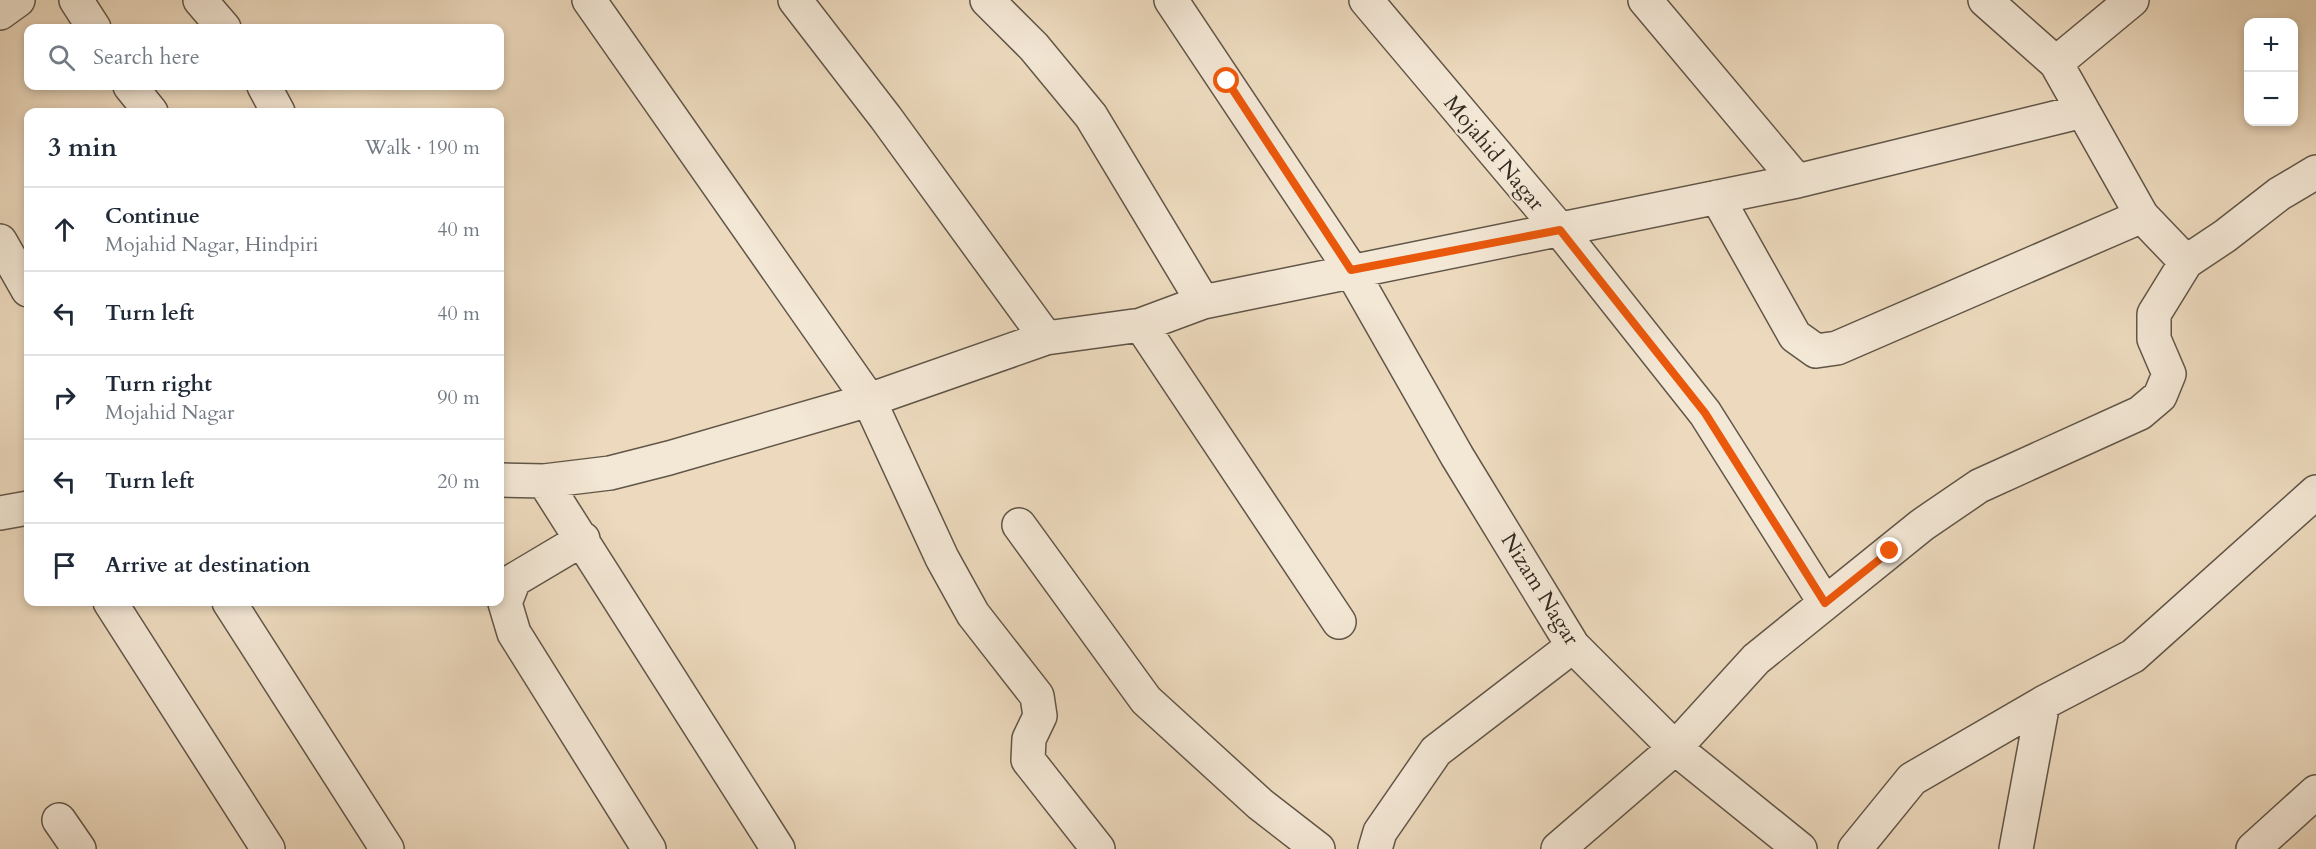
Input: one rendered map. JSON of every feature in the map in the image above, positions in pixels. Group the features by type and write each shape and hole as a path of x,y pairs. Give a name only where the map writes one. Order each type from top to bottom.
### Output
{"street":[{"path":"0,13 18,0"},
{"path":"76,0 91,24"},
{"path":"200,0 221,24"},
{"path":"589,0 868,400 947,568 973,614 1037,696 1040,717 1029,739 1028,760 1098,849"},
{"path":"795,0 886,118 1046,338"},
{"path":"987,0 1034,47 1091,116 1203,302"},
{"name":"Mojahid Nagar","path":"1366,0 1560,230 1705,413 1825,603"},
{"path":"1645,0 1797,181"},
{"path":"1985,0 2056,63 2142,216 2186,262"},
{"path":"2056,63 2132,0"},
{"name":"Nizam Nagar","path":"1177,2 1351,270 1457,456 1573,646 1675,748 1800,849"},
{"path":"133,90 148,108"},
{"path":"504,480 543,481 610,473 868,400 1046,338 1142,325 1203,302 1351,270 1797,181 2083,111"},
{"path":"1558,849 1675,748 1756,659 1922,525 1979,486 2139,413 2160,396 2169,374 2154,339 2154,314 2186,262 2225,236 2279,194 2316,172"},
{"path":"1717,197 1795,336 1816,351 1837,348 2142,216"},
{"path":"0,241 24,283"},
{"path":"1142,325 1339,622"},
{"path":"543,481 583,539 778,849"},
{"path":"1855,849 1912,779 2043,703 2133,656 2316,492"},
{"path":"0,513 24,509"},
{"path":"1019,525 1146,700 1260,804 1318,849"},
{"path":"583,539 514,580 505,603 514,633 649,849"},
{"path":"113,606 268,849"},
{"path":"232,606 387,849"},
{"path":"1375,849 1380,832 1436,752 1573,646"},
{"path":"2016,849 2043,703"},
{"path":"2253,849 2316,792"},
{"path":"59,820 79,849"}],"route":[{"path":"1227,81 1351,270 1560,230 1705,413 1825,603 1890,551"}]}
